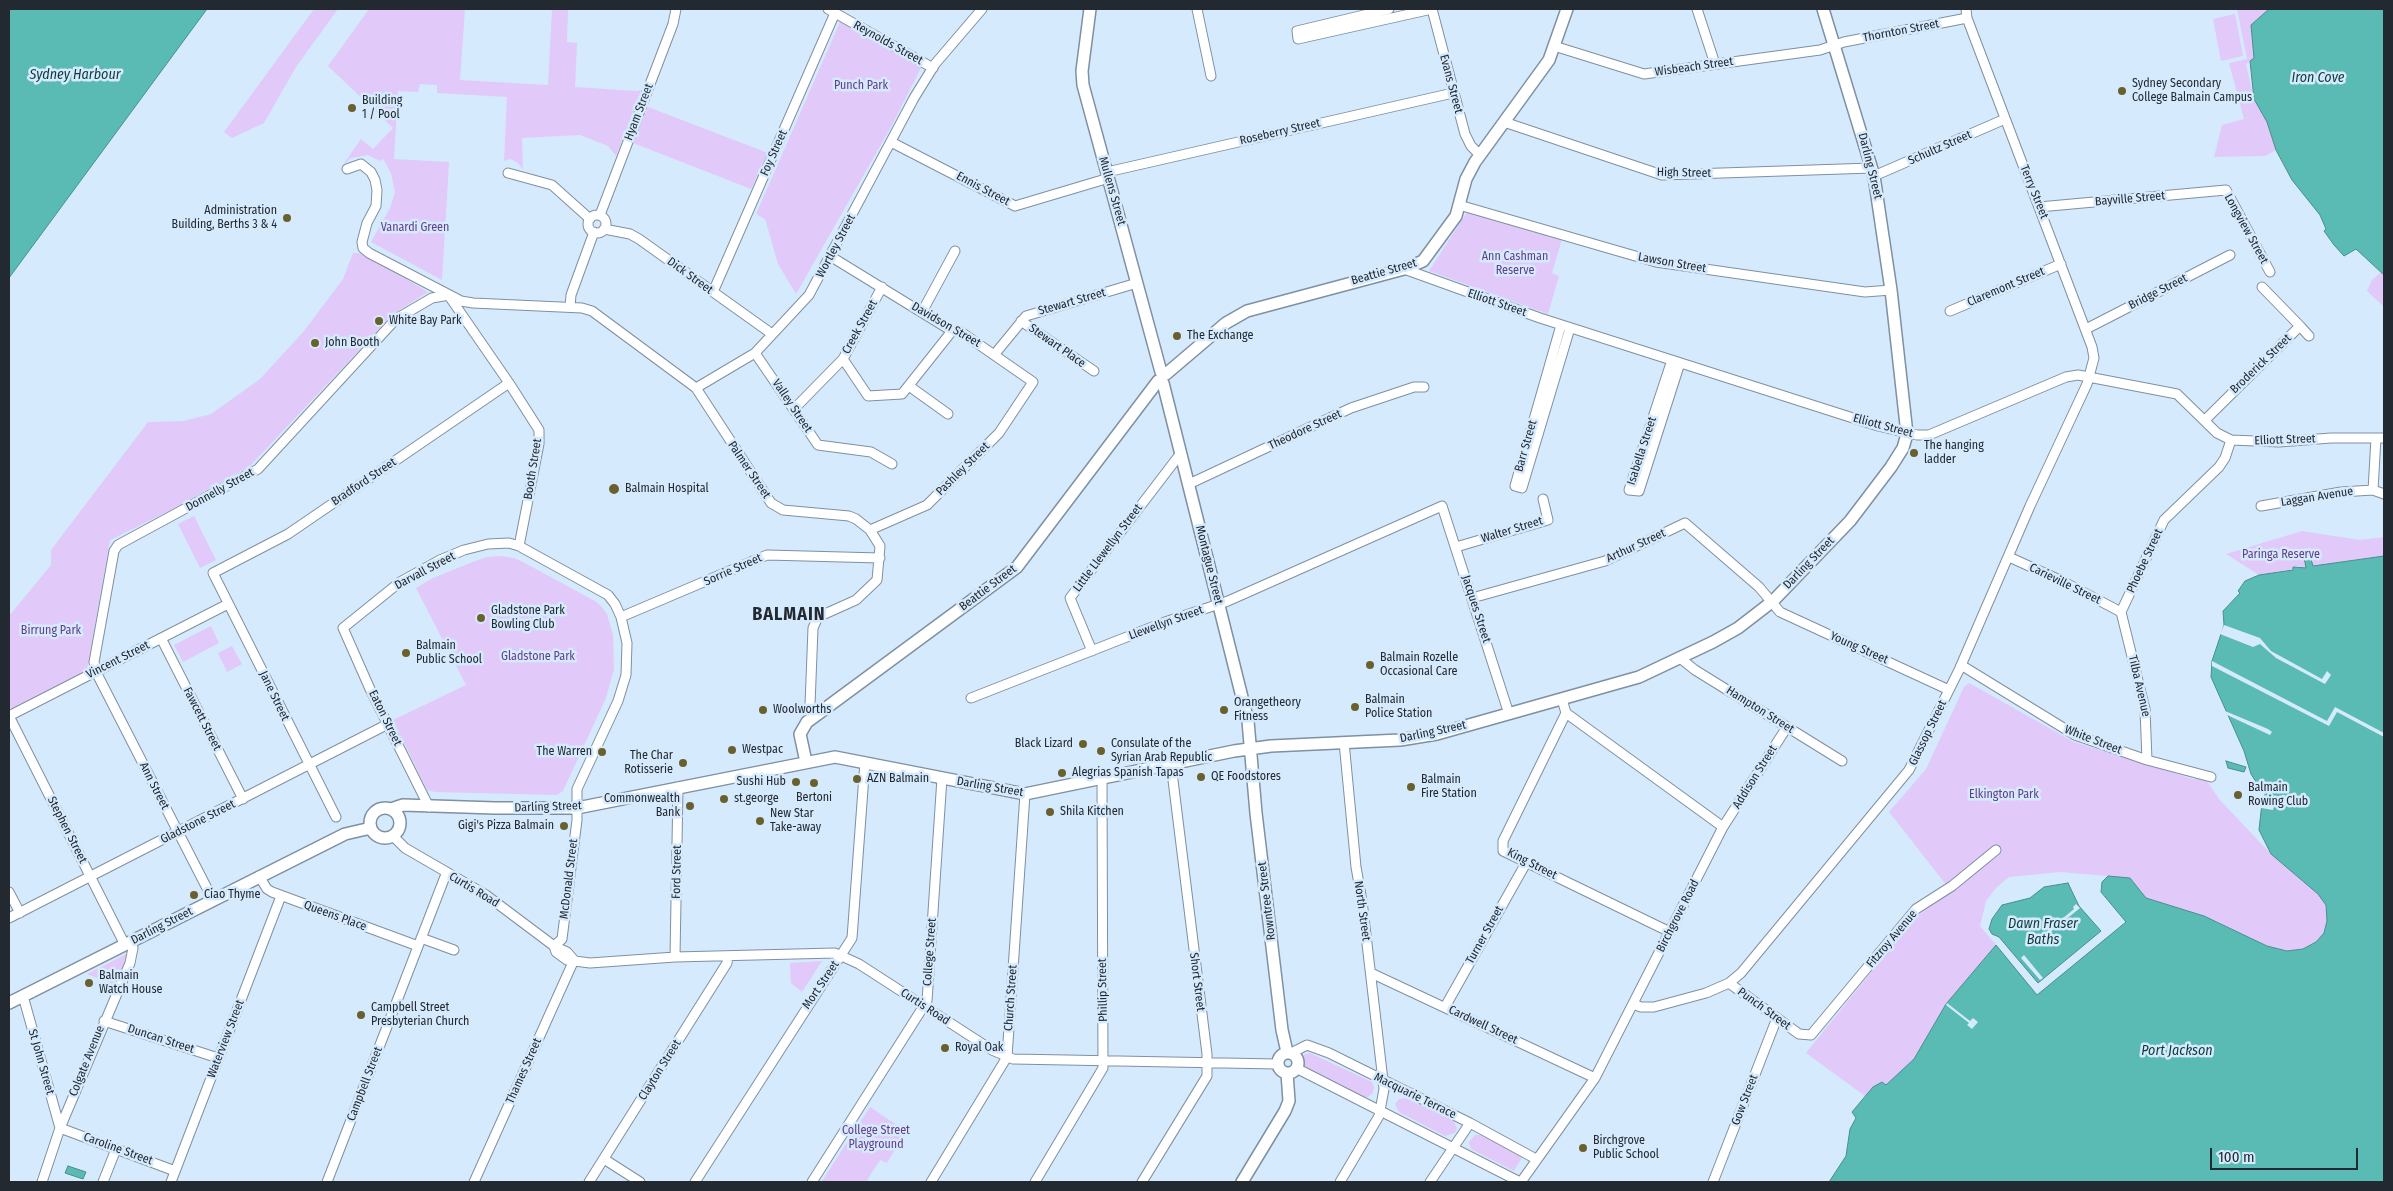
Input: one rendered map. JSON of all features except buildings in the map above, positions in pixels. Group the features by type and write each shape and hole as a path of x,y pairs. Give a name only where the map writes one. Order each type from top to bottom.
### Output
{"street":[{"name":"Hyam Street","path":"600,215 676,9"},
{"name":"Reynolds Street","path":"832,11 933,68 982,9"},
{"name":"Mullens Street","path":"1090,9 1082,76 1162,377"},
{"path":"1197,9 1211,76"},
{"path":"1389,9 1360,20 1298,39 1297,31 1360,20 1432,9"},
{"name":"Evans Street","path":"1432,9 1453,93 1469,143 1480,155"},
{"name":"Beattie Street","path":"806,762 800,734 801,729 814,716 1017,567 1162,377 1226,323 1247,311 1293,297 1404,269 1417,264 1427,256 1452,223 1470,170 1545,66 1567,9"},
{"path":"1697,9 1715,64"},
{"name":"Darling Street","path":"391,809 403,806 577,808 835,757 1025,794 1251,749 1418,738 1640,677 1738,628 1773,601 1856,513 1903,448 1907,434 1892,290 1873,172 1836,45 1823,9"},
{"name":"Foy Street","path":"713,292 832,11"},
{"name":"Thornton Street","path":"1836,45 1966,13"},
{"name":"Terry Street","path":"1966,13 2086,329 2094,353 2089,376"},
{"name":"Wisbeach Street","path":"1554,46 1644,74 1820,50 1836,45"},
{"name":"Wortley Street","path":"696,388 755,353 810,295 914,98 933,68"},
{"name":"Roseberry Street","path":"1108,175 1453,93"},
{"name":"Schultz Street","path":"1873,172 2005,119"},
{"name":"High Street","path":"1504,122 1662,175 1860,170 1873,172"},
{"name":"Ennis Street","path":"892,142 1014,206 1108,175"},
{"name":"Booth Street","path":"348,169 361,164 367,167 375,180 377,190 376,206 362,235 364,248 369,253 449,295 539,430 539,444 518,546"},
{"path":"508,173 552,185 590,219"},
{"name":"Longview Street","path":"2220,191 2226,190 2270,272"},
{"name":"Bayville Street","path":"2039,207 2220,191"},
{"name":"Lawson Street","path":"1459,205 1656,262 1865,292 1892,290"},
{"path":"594,215 600,215 606,221 604,229 600,232 594,232 589,228 590,219 594,215"},
{"name":"Dick Street","path":"604,229 630,234 772,334"},
{"path":"570,307 571,295 594,232"},
{"path":"922,312 955,251"},
{"name":"Bridge Street","path":"2086,329 2230,255"},
{"name":"Davidson Street","path":"830,256 952,331 961,332 1033,382"},
{"name":"Claremont Street","path":"1950,311 2061,264"},
{"name":"Elliott Street","path":"1404,269 1570,328 1907,434 1929,435 2066,378 2078,375 2171,391 2187,401 2217,433 2231,440 2279,442 2331,438 2380,438"},
{"name":"Stewart Street","path":"1021,320 1033,314 1137,283"},
{"name":"Creek Street","path":"794,409 843,359 882,287"},
{"name":"Broderick Street","path":"2205,420 2300,326 2262,287"},
{"name":"Palmer Street","path":"449,295 473,303 570,307 584,308 592,311 696,388 771,503 783,510 849,516 870,530"},
{"name":"Donnelly Street","path":"96,672 94,662 114,551 118,545 258,469 396,319 432,298 449,295"},
{"path":"994,355 1021,320"},
{"name":"Stewart Place","path":"1021,320 1094,371"},
{"name":"Barr Street","path":"1530,448 1561,325"},
{"path":"2300,326 2309,336"},
{"name":"Barr Street","path":"1543,402 1570,328"},
{"path":"843,359 868,396 902,394 952,331"},
{"name":"Valley Street","path":"755,353 818,445 871,452 892,464"},
{"name":"Isabella Street","path":"1648,447 1676,362"},
{"name":"Glassop Street","path":"1633,1004 1641,1007 1654,1007 1706,993 1729,983 1741,972 1909,770 1961,665 2089,376"},
{"name":"Montague Street","path":"1162,377 1248,721 1251,749"},
{"name":"Pashley Street","path":"870,530 927,505 999,433 1033,382"},
{"name":"Bradford Street","path":"213,573 288,534 509,383"},
{"path":"909,386 948,414"},
{"name":"Theodore Street","path":"1189,484 1351,408 1414,387 1424,387"},
{"path":"2373,490 2380,438"},
{"name":"Phoebe Street","path":"2121,612 2159,529 2170,512 2219,467 2225,458 2231,440"},
{"name":"Little Llewellyn Street","path":"1092,651 1070,598 1181,452"},
{"name":"Laggan Avenue","path":"2261,506 2341,492 2373,490 2384,494"},
{"name":"Walter Street","path":"1456,547 1548,520 1543,499"},
{"name":"Llewellyn Street","path":"971,698 1219,604 1442,506"},
{"name":"Jacques Street","path":"1442,506 1509,714"},
{"name":"Arthur Street","path":"1472,598 1605,561 1685,522 1773,601"},
{"path":"814,716 810,704 814,622 824,613 856,600 873,586 878,575 880,546 870,530"},
{"name":"Darvall Street","path":"343,628 400,582 440,560 478,546 502,543 518,546"},
{"path":"518,546 608,595 616,604 628,643 626,675 610,721 577,790 577,808"},
{"name":"Sorrie Street","path":"621,617 767,555 880,558"},
{"name":"Carieville Street","path":"2009,557 2062,581 2121,612"},
{"name":"Jane Street","path":"213,573 336,817"},
{"name":"Young Street","path":"1773,601 1780,612 1949,690"},
{"name":"Vincent Street","path":"9,716 228,604"},
{"name":"Tilba Avenue","path":"2121,612 2146,709 2147,760"},
{"name":"Eaton Street","path":"343,628 429,807"},
{"name":"Fawcett Street","path":"161,638 244,799"},
{"name":"Hampton Street","path":"1680,658 1695,670 1842,761"},
{"name":"White Street","path":"1961,665 2075,735 2147,760 2210,777"},
{"name":"Ann Street","path":"96,672 213,900"},
{"path":"1562,699 1566,713 1723,826"},
{"name":"King Street","path":"1566,713 1503,841 1503,851 1670,932"},
{"name":"Stephen Street","path":"9,716 90,877 128,943"},
{"name":"Gladstone Street","path":"9,918 388,724"},
{"name":"Addison Street","path":"1723,826 1787,727"},
{"name":"North Street","path":"1340,1182 1379,1116 1384,1089 1371,973 1356,867 1344,742"},
{"name":"Rowntree Street","path":"1251,749 1282,1030 1289,1053"},
{"name":"Mort Street","path":"696,1182 850,943 854,927 865,762"},
{"name":"Short Street","path":"1142,1182 1207,1076 1171,764"},
{"name":"College Street","path":"812,1182 925,1007 927,1001 942,778"},
{"name":"Phillip Street","path":"1035,1182 1100,1076 1104,1060 1102,779"},
{"name":"Ford Street","path":"675,957 678,787"},
{"name":"Church Street","path":"932,1182 1007,1058 1025,794"},
{"name":"Darling Street","path":"400,820 429,807"},
{"name":"McDonald Street","path":"554,946 562,939 577,808"},
{"path":"381,809 391,809 400,820 398,830 393,836 381,838 376,836 370,828 373,814 381,809"},
{"name":"Birchgrove Road","path":"1521,1182 1595,1078 1723,826"},
{"name":"Darling Street","path":"9,1003 345,834 370,828"},
{"name":"Curtis Road","path":"393,836 405,848 446,874 486,895 554,946 556,952 566,960 590,963 675,957 824,952 842,955 1007,1058 1021,1060 1278,1064"},
{"name":"Fitzroy Avenue","path":"1799,1034 1806,1036 1816,1031 1921,904 1952,886 1996,850"},
{"name":"Turner Street","path":"1445,1007 1526,863"},
{"name":"Campbell Street","path":"327,1182 446,874"},
{"name":"Queens Place","path":"260,876 267,889 281,896 419,942 454,950"},
{"path":"9,892 20,913"},
{"name":"Waterview Street","path":"171,1182 281,896"},
{"name":"Colgate Avenue","path":"42,1182 60,1128 130,963 132,948 128,943"},
{"name":"Clayton Street","path":"589,1182 727,964 728,956"},
{"name":"Thames Street","path":"474,1182 574,960"},
{"name":"Cardwell Street","path":"1371,973 1595,1078"},
{"name":"Punch Street","path":"1729,983 1799,1034"},
{"name":"St John Street","path":"23,996 60,1128"},
{"name":"Gow Street","path":"1713,1182 1777,1018"},
{"name":"Duncan Street","path":"104,1021 218,1058"},
{"name":"Macquarie Terrace","path":"1289,1053 1308,1046 1329,1053 1470,1123 1536,1159"},
{"path":"1242,1182 1285,1111 1289,1101 1292,1071 1297,1059 1289,1053 1279,1057 1278,1064 1281,1071 1292,1071 1379,1111 1521,1182"},
{"path":"1430,1182 1470,1123"},
{"name":"Caroline Street","path":"60,1128 175,1171"},
{"path":"103,1182 116,1149"},
{"path":"604,1159 640,1182"}],"green space":[{"path":"314,9 338,9 296,67 264,123 232,138 224,132"},
{"name":"Vanardi Green","path":"369,9 465,9 460,80 548,85 552,9 568,9 567,42 577,43 575,87 641,90 616,156 608,146 580,135 522,138 523,170 518,163 510,159 504,161 507,97 437,93 437,85 420,84 418,92 398,91 394,159 449,162 442,280 371,242 390,208 395,192 391,173 383,159 380,161 368,155 351,158 343,165 361,139 373,149 393,128 328,66"},
{"path":"2237,9 2269,9 2251,25 2254,59 2246,64 2254,99 2267,122 2276,150 2265,156 2214,157 2222,125 2244,119 2229,63 2247,59"},
{"path":"2235,14 2243,56 2221,61 2213,19"},
{"name":"Punch Park","path":"840,22 921,68 891,127 796,294 778,264 765,219 756,214"},
{"path":"648,107 768,153 751,189 633,143"},
{"name":"Ann Cashman Reserve","path":"1467,212 1562,239 1552,273 1559,276 1548,314 1429,271"},
{"name":"Birrung Park","path":"353,253 363,253 428,292 393,314 250,466 169,511 110,540 87,670 12,710 9,705 9,616 51,565 51,550 148,422 183,421 211,414 260,379 304,331 343,279"},
{"path":"2381,272 2384,275 2383,306 2367,291 2372,280"},
{"path":"194,516 216,560 200,568 178,524"},
{"name":"Paringa Reserve","path":"2302,531 2360,540 2384,537 2384,556 2312,566 2310,556 2306,568 2300,568 2300,566 2293,567 2293,569 2259,575 2226,554"},
{"name":"Gladstone Park","path":"487,557 514,558 523,562 595,601 607,614 613,635 614,669 606,698 563,791 557,795 435,792 427,790 393,720 466,685 416,588 433,578 470,563"},
{"path":"211,626 219,643 183,662 174,645"},
{"path":"232,646 242,664 227,672 218,653"},
{"name":"Elkington Park","path":"1969,683 2074,742 2193,779 2205,778 2219,799 2271,854 2318,894 2326,905 2327,921 2324,933 2316,942 2303,949 2287,951 2267,946 2204,916 2146,898 2130,878 2060,872 2009,877 1996,888 1986,901 1980,926 1996,945 1946,1004 1914,1059 1886,1085 1873,1087 1865,1096 1806,1053 1909,925 1920,914 1951,891 1889,812 1926,769 1964,687"},
{"path":"128,953 115,985 87,974"},
{"path":"822,961 802,992 791,983 790,963"},
{"path":"1310,1053 1372,1082 1374,1087 1373,1093 1368,1097 1364,1097 1302,1069 1300,1060 1305,1054"},
{"path":"1405,1098 1454,1121 1457,1129 1455,1133 1445,1136 1399,1112 1395,1104 1399,1099"},
{"name":"College Street Playground","path":"870,1107 906,1131 887,1163 880,1160 866,1182 822,1181"},
{"path":"1475,1135 1481,1135 1523,1156 1514,1171 1471,1149 1469,1142"}],"water":[{"name":"Sydney Harbour","path":"9,9 207,9 9,278"},
{"name":"Iron Cove","path":"2269,9 2384,9 2384,275 2356,249 2344,256 2334,245 2324,231 2326,229 2320,215 2292,180 2276,150 2267,122 2254,99 2250,61 2254,58 2251,25"},
{"name":"Port Jackson","path":"2310,556 2313,566 2384,556 2384,1182 1829,1182 1846,1156 1850,1129 1856,1118 1852,1112 1873,1087 1882,1082 1886,1085 1914,1059 1946,1004 1996,945 2037,995 2126,922 2101,892 2102,882 2108,876 2130,878 2146,898 2204,916 2267,946 2287,951 2303,949 2316,942 2324,933 2327,921 2326,905 2318,894 2271,854 2259,830 2263,793 2251,774 2244,751 2211,677 2212,661 2224,625 2223,611 2240,593 2238,591 2245,581 2259,575 2293,570 2293,567 2306,568 2304,557"},
{"path":"2226,761 2246,767 2244,772 2228,768"},
{"name":"Dawn Fraser Baths","path":"2068,883 2079,906 2101,931 2038,983 1999,937 1992,934 1989,929 1992,919 2002,905 2030,898 2044,887"},
{"path":"68,1166 86,1172 83,1179 65,1173"}],"pier":[{"path":"2224,625 2260,638 2271,651 2322,679 2327,671 2331,675 2325,684 2276,658 2260,644 2253,647 2220,634"},
{"path":"2212,661 2327,721 2335,707 2384,733 2384,737 2337,712 2329,726 2212,666"},
{"path":"2225,711 2272,732 2270,735 2227,715"},
{"path":"2257,787 2266,789 2264,796 2275,798 2273,810 2261,808 2258,817 2261,794"},
{"path":"2076,904 2080,908 2037,943 2034,939 2037,936 2039,938 2074,909 2073,907"},
{"path":"2024,955 2043,978 2040,980 2021,958"},
{"path":"1947,1003 1970,1021 1973,1018 1978,1022 1972,1029 1967,1025 1969,1023 1946,1005"}],"place":[{"name":"Sydney Secondary College Balmain Campus","path":"2122,91"},
{"name":"Building 1 / Pool","path":"352,108"},
{"name":"Administration Building, Berths 3 & 4","path":"287,218"},
{"name":"White Bay Park","path":"379,321"},
{"name":"The Exchange","path":"1177,336"},
{"name":"John Booth","path":"315,343"},
{"name":"The hanging ladder","path":"1914,453"},
{"name":"Balmain Hospital","path":"614,489"},
{"name":"Gladstone Park Bowling Club","path":"481,618"},
{"name":"Balmain Public School","path":"406,653"},
{"name":"Balmain Rozelle Occasional Care","path":"1370,665"},
{"name":"Balmain Police Station","path":"1355,707"},
{"name":"Woolworths","path":"763,710"},
{"name":"Orangetheory Fitness","path":"1224,710"},
{"name":"Black Lizard","path":"1083,744"},
{"name":"Westpac","path":"732,750"},
{"name":"Consulate of the Syrian Arab Republic","path":"1101,751"},
{"name":"The Warren","path":"602,752"},
{"name":"The Char Rotisserie","path":"683,763"},
{"name":"Alegrias Spanish Tapas","path":"1062,773"},
{"name":"QE Foodstores","path":"1201,777"},
{"name":"AZN Balmain","path":"857,779"},
{"name":"Sushi Hub","path":"796,782"},
{"name":"Bertoni","path":"814,783"},
{"name":"Balmain Fire Station","path":"1411,787"},
{"name":"Balmain Rowing Club","path":"2238,795"},
{"name":"st.george","path":"724,799"},
{"name":"Commonwealth Bank","path":"690,806"},
{"name":"Shila Kitchen","path":"1050,812"},
{"name":"New Star Take-away","path":"760,821"},
{"name":"Gigi's Pizza Balmain","path":"564,826"},
{"name":"Ciao Thyme","path":"194,895"},
{"name":"Balmain Watch House","path":"89,983"},
{"name":"Campbell Street Presbyterian Church","path":"361,1015"},
{"name":"Royal Oak","path":"945,1048"},
{"name":"Birchgrove Public School","path":"1583,1148"}],"district":[{"name":"BALMAIN","path":"789,615"}]}
